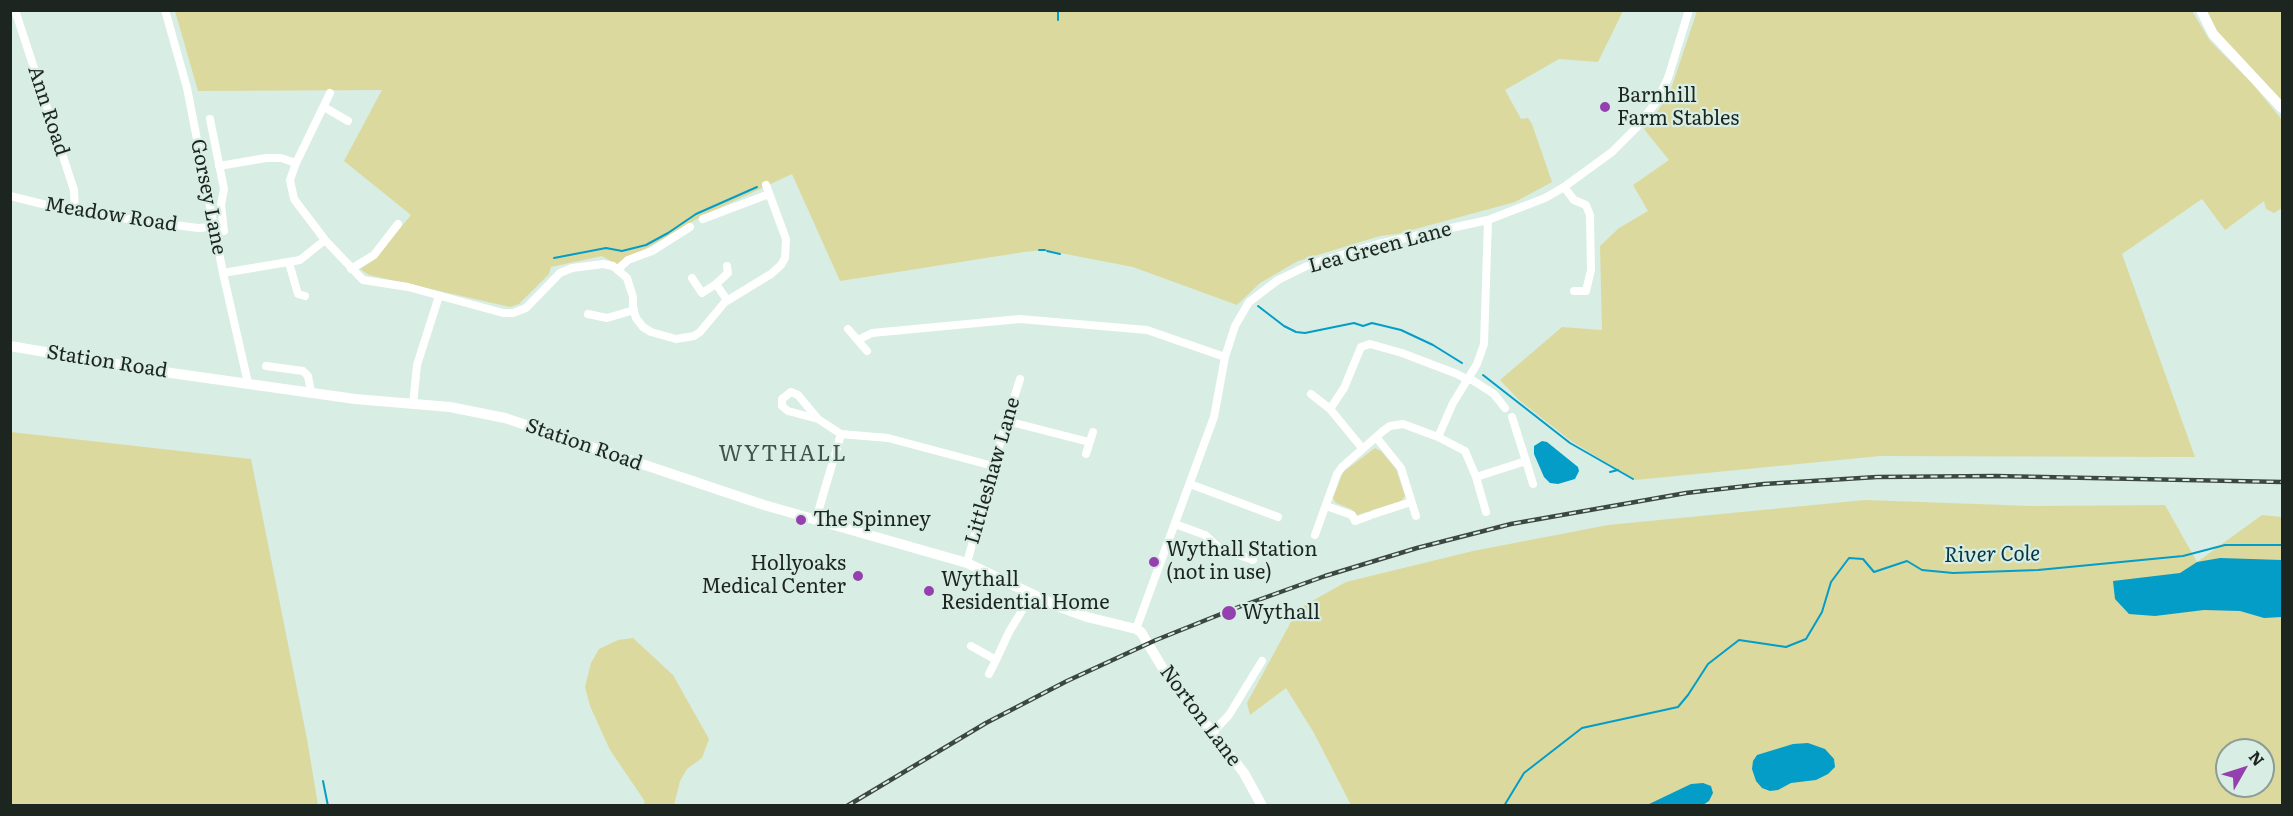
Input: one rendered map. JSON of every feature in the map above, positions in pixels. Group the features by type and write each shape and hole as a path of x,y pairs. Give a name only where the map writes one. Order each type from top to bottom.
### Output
{"street":[{"name":"Ann Road","path":"15,10 74,190 75,212"},
{"name":"Gorsey Lane","path":"165,10 187,88 213,227 248,383"},
{"name":"Lea Green Lane","path":"1136,629 1214,417 1225,357 1242,312 1259,294 1278,280 1305,267 1377,244 1488,220 1545,198 1564,187 1612,152 1636,128 1657,101 1668,78 1689,10"},
{"path":"2201,10 2213,33 2283,108"},
{"path":"330,93 290,180 294,199 325,240 363,280 408,287 439,297 513,313 526,308 556,276 566,270 603,264 618,269 627,278 634,310 643,327 651,332 676,339 688,338 700,332 727,300 771,274 781,266 786,258 786,238 767,189 704,219"},
{"path":"324,107 348,121"},
{"path":"210,119 224,189 221,205 224,231"},
{"path":"219,166 266,158 281,158 296,163"},
{"path":"1564,187 1574,200 1586,206 1590,215 1591,270 1586,291 1574,291"},
{"name":"Meadow Road","path":"10,196 75,212 198,228 213,227"},
{"path":"1438,437 1453,403 1477,364 1484,344 1488,220"},
{"path":"351,269 374,255 398,225"},
{"path":"618,269 628,260 652,251 690,226"},
{"path":"223,273 300,260 325,240"},
{"path":"289,263 298,294 305,296"},
{"path":"692,278 702,293 716,285 728,273 727,266"},
{"path":"716,285 727,300"},
{"path":"413,404 417,365 439,297"},
{"path":"588,314 607,318 634,310"},
{"path":"858,340 872,333 1020,319 1147,330 1225,357"},
{"path":"848,329 867,351"},
{"path":"1330,409 1344,388 1359,350 1370,344 1402,353 1468,379 1494,394 1504,408"},
{"name":"Station Road","path":"10,346 157,371 356,399 450,408 505,418 764,505 967,563 1073,613 1136,629"},
{"path":"266,366 303,371 308,376 311,392"},
{"name":"Littleshaw Lane","path":"967,563 993,466 1020,379"},
{"path":"1311,394 1330,409 1362,448"},
{"path":"1512,417 1533,484"},
{"path":"818,419 841,434 888,438 993,466"},
{"path":"1006,421 1089,442"},
{"path":"1315,535 1342,466 1390,426 1403,424 1438,437 1465,451 1476,477 1486,512"},
{"path":"1086,454 1093,432"},
{"path":"816,519 841,434"},
{"path":"1376,437 1401,468 1416,516"},
{"path":"1476,477 1526,461"},
{"path":"1190,484 1278,517"},
{"path":"1326,506 1352,515 1355,521 1411,502"},
{"path":"1174,524 1205,535 1219,548 1253,560"},
{"path":"989,674 1009,632 1032,594"},
{"name":"Norton Lane","path":"1136,629 1141,632 1212,734 1244,773 1262,806"},
{"path":"971,646 996,660"},
{"path":"1212,734 1227,717 1262,661"}],"shaded area":[{"path":"175,11 1623,11 1598,62 1559,59 1505,90 1521,119 1528,118 1532,124 1552,182 1515,202 1397,234 1380,236 1298,261 1260,283 1237,305 1133,267 1045,250 840,281 792,174 702,216 618,265 602,256 551,267 549,274 519,304 510,307 369,275 360,269 375,259 411,215 344,161 382,90 198,91"},
{"path":"1697,11 2192,11 2210,41 2251,82 2282,120 2282,208 2274,213 2266,209 2264,201 2225,230 2202,199 2122,254 2195,457 1880,456 1635,480 1571,441 1519,400 1500,380 1562,327 1602,330 1600,246 1619,228 1648,211 1633,185 1669,160 1644,129 1662,105 1672,86"},
{"path":"2205,11 2282,11 2282,102 2217,32"},
{"path":"11,432 251,459 318,805 11,805"},
{"path":"1375,448 1381,451 1396,469 1405,496 1401,501 1357,515 1351,509 1336,503 1333,498 1343,472"},
{"path":"1865,500 2032,506 2165,505 2197,562 2262,515 2282,517 2282,805 1351,805 1314,733 1286,688 1250,715 1247,703 1298,609 1346,582 1473,551 1608,525"},
{"path":"633,638 673,675 709,739 702,758 687,769 680,781 674,805 645,805 644,800 610,750 590,706 585,687 591,663 599,649 618,640"}],"water":[{"path":"1542,441 1547,442 1578,467 1579,471 1575,479 1558,484 1550,483 1544,477 1534,454 1534,446"},
{"path":"2220,558 2282,560 2282,617 2264,618 2240,611 2204,610 2155,616 2129,614 2115,599 2113,581 2180,573 2197,562"},
{"path":"1808,743 1825,749 1834,759 1835,767 1828,774 1816,780 1791,783 1778,790 1770,791 1762,788 1756,781 1752,769 1757,755 1793,744"},
{"path":"1703,783 1711,786 1713,793 1709,801 1703,805 1647,805 1691,784"}],"waterway":[{"path":"1058,10 1058,20"},
{"path":"554,258 606,248 622,251 646,245 696,214 757,187"},
{"path":"1039,250 1045,250"},
{"path":"1047,251 1060,254"},
{"path":"1258,306 1284,326 1296,332 1305,333 1354,323 1363,326 1372,323 1401,330 1433,345 1462,363"},
{"path":"1483,375 1570,443 1633,479"},
{"path":"1610,472 1618,470"},
{"name":"River Cole","path":"1504,806 1524,773 1582,728 1678,707 1708,664 1739,640 1786,647 1806,639 1822,612 1831,582 1849,558 1863,559 1874,572 1907,561 1922,570 1953,573 2038,570 2183,556 2225,545 2282,545"},
{"path":"323,781 328,806"}],"railway":[{"path":"847,806 986,723 1067,681 1156,640 1325,576 1417,548 1511,524 1686,493 1764,484 1877,477 1995,476 2282,482"}],"place":[{"name":"Barnhill Farm Stables","path":"1605,107"},
{"name":"The Spinney","path":"801,520"},
{"name":"Wythall Station (not in use)","path":"1154,562"},
{"name":"Hollyoaks Medical Center","path":"858,576"},
{"name":"Wythall Residential Home","path":"929,591"},
{"name":"Wythall","path":"1229,613"}],"district":[{"name":"WYTHALL","path":"783,455"}]}
